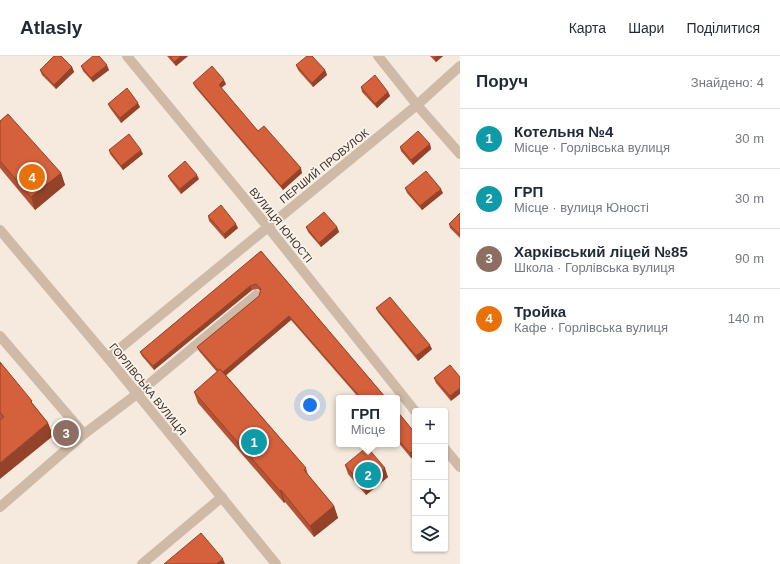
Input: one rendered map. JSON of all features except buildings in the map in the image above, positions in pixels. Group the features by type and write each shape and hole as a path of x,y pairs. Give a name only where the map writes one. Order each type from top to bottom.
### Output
{"street":[{"name":"ВУЛИЦЯ ЮНОСТІ","path":"127,56 268,227 413,408"},
{"path":"378,56 460,154"},
{"name":"ПЕРШИЙ ПРОВУЛОК","path":"108,358 418,105 460,66"},
{"name":"ГОРЛІВСЬКА ВУЛИЦЯ","path":"0,230 108,358 276,564"},
{"path":"0,508 84,434 137,394 256,295"},
{"path":"0,336 84,434"},
{"path":"448,453 460,467"},
{"path":"142,564 222,497"}],"place":[{"name":"Тройка","path":"32,177"},
{"name":"Харківський ліцей №85","path":"66,433"},
{"name":"Котельня №4","path":"254,442"},
{"name":"ГРП","path":"368,475"}]}
